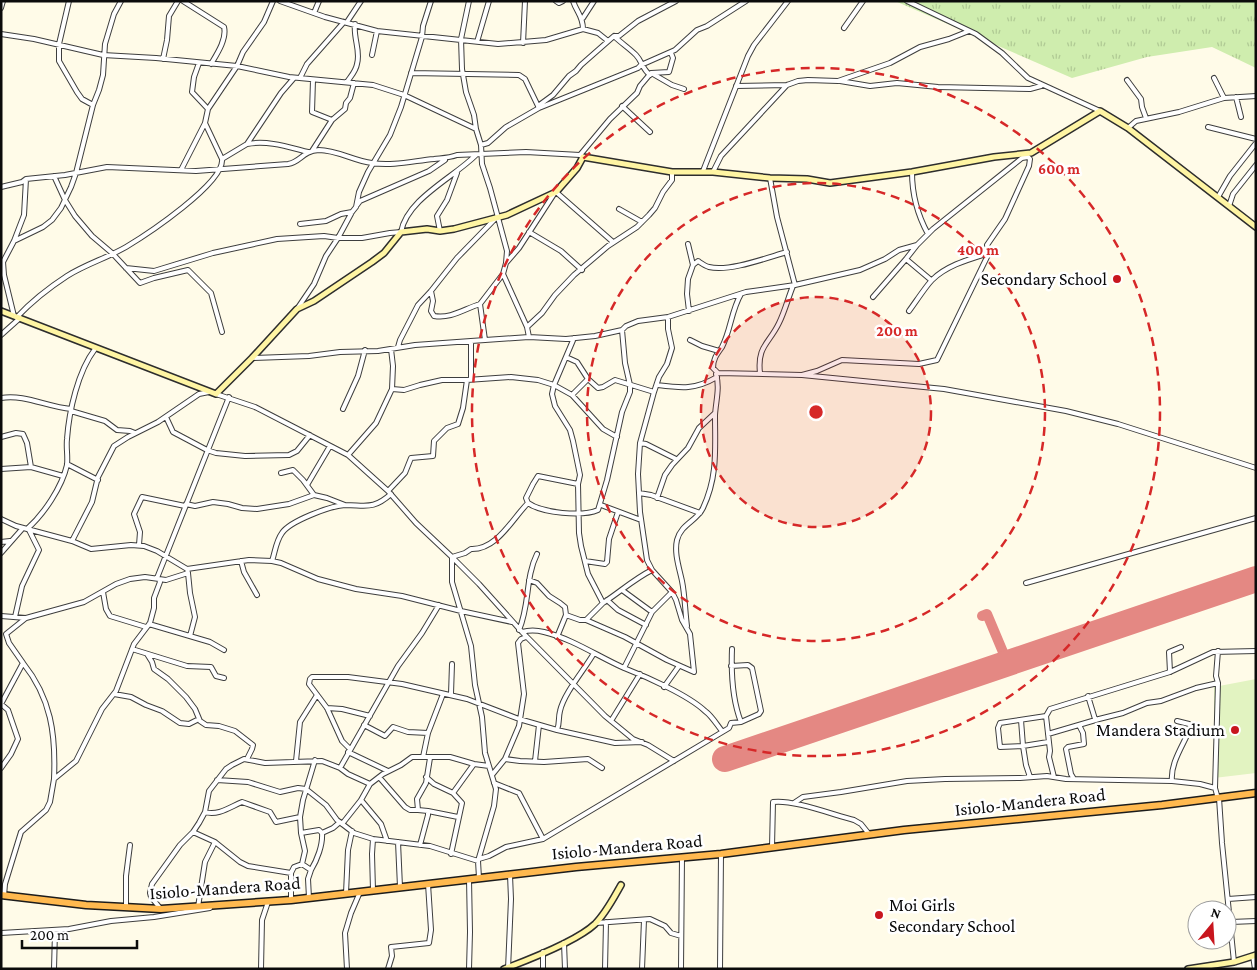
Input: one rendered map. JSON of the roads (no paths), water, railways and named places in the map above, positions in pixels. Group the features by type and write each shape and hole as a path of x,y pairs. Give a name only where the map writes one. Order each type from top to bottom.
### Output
{"highway":[{"name":"Isiolo-Mandera Road","path":"3,895 63,904 161,909 291,900 428,883 721,854 904,830 1256,793"}],"main road":[{"path":"2,312 216,394 297,309 314,301 372,262 384,253 401,232 427,229 440,231 454,229 507,215 555,193 577,168 581,156 672,172 703,171 770,178 807,179 830,183 912,172 994,157 1029,155 1100,111 1128,128 1254,226"},
{"path":"507,968 564,943 588,930 604,914 621,885"},
{"path":"1191,968 1234,962 1254,956"}],"street":[{"path":"1,8 3,1"},
{"path":"69,1 59,44 60,60 72,86 82,98 93,105"},
{"path":"14,241 48,224 56,216 65,200 76,173 93,105 99,94 103,75 103,55 111,25 121,1"},
{"path":"164,59 170,16 178,1"},
{"path":"183,1 224,27 225,31 212,64"},
{"path":"181,170 205,123 208,109 264,22 273,1"},
{"path":"280,1 377,32 498,44 546,40 582,29 598,33 608,41"},
{"path":"314,13 319,1"},
{"path":"300,78 304,68 312,58 362,1"},
{"path":"356,207 359,192 372,163 390,135 411,73 431,1"},
{"path":"431,291 433,301 431,311 434,316 453,316 460,311 480,304 504,274 506,263 507,254 482,164 481,145 463,75 461,39 469,1"},
{"path":"477,42 489,1"},
{"path":"523,43 525,1"},
{"path":"556,1 558,3 563,1"},
{"path":"574,1 576,9 583,18"},
{"path":"582,29 583,18 594,1"},
{"path":"481,145 488,144 506,127 553,95 569,76 614,36 619,36 638,21 676,1"},
{"path":"733,1 736,7"},
{"path":"538,107 615,78 638,68 641,64 671,53 697,30 708,26 746,1"},
{"path":"703,171 744,63 754,45 788,1"},
{"path":"844,28 863,1"},
{"path":"907,1 988,42 1025,76 1100,111"},
{"path":"347,82 358,62 353,34 355,24"},
{"path":"838,81 890,63 920,47 969,31"},
{"path":"372,55 377,32"},
{"path":"1,34 59,44 103,55 237,66 294,78 347,82 380,87 404,95 476,129"},
{"path":"614,36 635,54 643,69 672,85 684,89"},
{"path":"222,159 247,144 256,142 310,151 334,152 372,163 396,164 447,158 457,155 526,152 581,156 622,106 637,93 651,74 669,72 674,58 671,53"},
{"path":"199,63 192,89 194,95 208,109"},
{"path":"411,73 522,76 538,107"},
{"path":"247,144 281,93 294,78"},
{"path":"1214,78 1224,98"},
{"path":"314,80 312,112 332,120"},
{"path":"736,86 787,85 804,80 854,82 870,86 897,83 938,87 1000,89 1030,89 1042,85"},
{"path":"1127,80 1141,99 1146,118"},
{"path":"1,187 22,182 26,179 115,167 196,171 293,163 310,151 332,120 345,109 354,83"},
{"path":"712,172 721,156 787,85"},
{"path":"1128,128 1136,121 1179,112 1224,98 1256,96"},
{"path":"1236,97 1241,117"},
{"path":"622,106 650,132"},
{"path":"1,335 34,298 82,267 130,244 183,208 213,181 222,168 222,159 205,123"},
{"path":"1208,127 1256,141 1230,176 1218,197"},
{"path":"126,268 154,271 207,254 277,239 324,236 362,238 390,232 401,232 403,224 424,198 458,172 476,155"},
{"path":"802,374 817,371 842,360 909,364 928,363 937,360 989,254 987,244 1005,219 1029,166 1029,155 1022,158 916,244 906,259 873,297"},
{"path":"297,309 314,284 326,256 360,201 429,171 447,158"},
{"path":"1229,206 1233,194 1256,165"},
{"path":"440,231 437,216 458,172"},
{"path":"527,327 542,313 555,295 574,276 613,242 642,222 655,208 672,180 672,172"},
{"path":"912,172 912,187 917,209 928,234"},
{"path":"54,176 65,200 92,236 112,253 140,283 188,270 211,293 222,332"},
{"path":"760,373 759,359 763,347 779,323 794,286 770,178"},
{"path":"17,317 4,275 2,261 14,241 24,215 26,179"},
{"path":"506,263 519,248 555,193 613,242"},
{"path":"619,208 642,222"},
{"path":"300,224 326,221 341,214 352,212"},
{"path":"398,347 418,305 457,258 498,216"},
{"path":"1254,226 1256,219"},
{"path":"529,232 561,251 582,270"},
{"path":"688,244 693,265"},
{"path":"252,358 309,356 365,350 378,351 398,347 529,337 574,338 595,336 622,330 626,326 638,321 668,317 746,292 794,286 860,270 886,259 899,250 916,244"},
{"path":"688,311 688,279 693,265 698,261 708,267 729,266 751,263 786,252"},
{"path":"909,311 931,280 964,261 989,254"},
{"path":"906,259 931,280"},
{"path":"504,274 527,327 529,337"},
{"path":"566,615 586,620 694,672 676,552 677,541 680,532 703,509 714,476 715,413 719,393 719,380 713,364 714,358 729,331 736,302 741,294"},
{"path":"480,304 483,315 484,340"},
{"path":"668,317 668,329 672,348 667,364 656,385 640,443 639,493 645,554 652,570 672,592 682,620 687,628"},
{"path":"578,484 538,476 526,498 528,502 537,507 552,511 580,513 596,511 601,505 622,412 630,392 622,330"},
{"path":"574,338 552,394 553,402 570,430 580,475 578,484 579,533 588,574 605,602 646,625"},
{"path":"690,340 719,351"},
{"path":"139,545 140,532 134,514 142,497 195,506 213,502 257,509 289,504 314,495 346,505 373,506 390,492 405,473 411,458 433,456 434,441 447,428 458,424 469,380 471,341"},
{"path":"1,553 10,541 34,524 54,495 64,476 69,454 67,440 71,410 88,358 95,349"},
{"path":"348,455 376,423 392,389 393,366 391,349"},
{"path":"343,409 358,376 365,350"},
{"path":"566,357 577,362 588,380 598,388 615,380 654,392"},
{"path":"656,385 682,388 699,386 717,375 760,373 802,374 944,389 1066,411 1118,424 1256,468"},
{"path":"392,389 404,390 435,381 511,377 538,380 554,385 572,395 602,429 617,437"},
{"path":"572,395 588,380"},
{"path":"72,541 92,502 98,480 114,446 166,417 199,394 209,392"},
{"path":"216,394 255,407 348,455 390,492 416,523 479,584 520,631 611,721 633,739 642,742 674,761"},
{"path":"1,398 16,397 71,410 105,421 117,430 130,431 135,434"},
{"path":"54,779 76,761 102,710 114,694 132,649 153,613 157,588 160,582 158,579 166,556 206,450 229,397"},
{"path":"657,498 665,475 676,459 688,448 699,428 715,413"},
{"path":"166,417 173,432 206,450 245,456 289,455 297,451 310,435"},
{"path":"1,436 16,433 23,434 27,443 31,467"},
{"path":"640,443 646,444 676,459"},
{"path":"307,485 330,446"},
{"path":"67,464 98,480"},
{"path":"1,469 31,467 64,476"},
{"path":"281,473 293,470 314,495"},
{"path":"639,493 651,495 700,514"},
{"path":"452,557 472,549 478,550 489,544 505,531 514,517 528,502"},
{"path":"272,562 279,538 284,530 296,522 330,508 346,505"},
{"path":"601,505 641,520"},
{"path":"585,561 605,564 607,562 609,539 618,512"},
{"path":"1026,583 1256,518"},
{"path":"1,519 26,529 72,541 91,549 139,545 151,548 188,571"},
{"path":"15,616 22,586 39,550 26,529"},
{"path":"1,542 10,541"},
{"path":"520,631 527,601 530,568 537,554"},
{"path":"452,557 452,582 471,646 475,685 482,717 485,753 494,782 495,800 478,860 479,878"},
{"path":"3,895 21,832 46,810 50,802 54,779 54,746 48,710 35,679 9,643 6,634 26,618 84,602 130,579 145,577 171,579 188,571 241,561 281,563 318,579 356,589 402,596 512,622"},
{"path":"241,561 244,572 257,596"},
{"path":"586,620 630,582 652,570"},
{"path":"188,571 195,617 190,636"},
{"path":"529,580 537,583 549,596 565,608 566,615 557,637"},
{"path":"622,590 652,612"},
{"path":"103,592 106,610 110,616 190,636 210,642 224,650"},
{"path":"624,668 652,612 672,592"},
{"path":"340,768 398,666 422,633 439,605"},
{"path":"1,616 26,618"},
{"path":"520,631 535,630 557,637 640,674 705,711 722,731"},
{"path":"492,775 505,759 519,726 524,694 518,643 526,637"},
{"path":"1054,776 1046,716 1050,708 1170,672 1208,654 1218,651 1255,651 1256,646"},
{"path":"1170,672 1169,652 1182,647"},
{"path":"132,649 187,666 210,667 216,676 224,678"},
{"path":"732,649 731,666 735,709 741,722"},
{"path":"1218,651 1215,788 1216,795 1220,798 1222,843 1228,899 1256,897"},
{"path":"557,730 560,712 594,653"},
{"path":"147,654 154,669 168,679 186,697 195,709 199,719 206,725 219,726 235,731 253,745 247,759"},
{"path":"1,768 11,754 18,739 8,710 1,704 23,663"},
{"path":"451,694 452,664"},
{"path":"217,780 248,782 280,792 298,788 306,789 326,805 341,823 352,831 373,838 430,846 451,854 478,860 506,847 543,839 729,728 732,723 741,722 759,714 761,711 752,668 748,665 731,666"},
{"path":"664,687 679,666"},
{"path":"611,721 640,674"},
{"path":"388,771 349,751 342,741 327,708 309,684 310,679 348,677 389,682 443,694 451,694 557,730 615,743 642,742"},
{"path":"1048,734 1123,713 1143,704 1161,702 1196,688 1218,683"},
{"path":"114,694 131,697 146,705 162,710 180,723 189,724 199,719"},
{"path":"423,757 428,732 443,694"},
{"path":"296,761 300,722 317,696"},
{"path":"1088,696 1095,720"},
{"path":"327,708 342,709 370,716"},
{"path":"1046,716 999,724 999,742 1001,748 1048,742"},
{"path":"1021,720 1023,746 1030,777"},
{"path":"1172,781 1175,763 1191,726 1177,721"},
{"path":"364,725 385,736 393,727 408,732 428,732"},
{"path":"534,761 539,725"},
{"path":"1074,779 1071,774 1066,750 1068,747 1084,744 1079,725"},
{"path":"322,833 341,823 361,800 370,784 412,757 450,757 489,766"},
{"path":"418,810 418,800 426,783 430,758"},
{"path":"161,909 151,897 152,884 180,845 193,832 205,812 209,791 226,768 238,761 247,759 265,763 315,760 329,763 370,784"},
{"path":"505,759 534,761 590,759 602,768"},
{"path":"302,864 305,852 300,833 300,817 315,760"},
{"path":"454,793 474,764"},
{"path":"426,776 434,784 454,793 462,804 451,854"},
{"path":"794,803 803,797 907,781 1054,776 1074,779 1172,781 1200,784 1215,788"},
{"path":"379,777 405,807 410,810 428,811 458,818"},
{"path":"494,782 519,793 543,839"},
{"path":"361,800 381,824 387,840"},
{"path":"205,812 223,811 242,802 270,812 276,822 300,817"},
{"path":"772,847 773,802 794,803 854,820 871,835"},
{"path":"420,845 428,818 428,811"},
{"path":"300,833 316,830 322,833"},
{"path":"346,893 348,850 352,831"},
{"path":"193,832 215,842 248,866 291,873"},
{"path":"309,898 308,878 318,855 322,833"},
{"path":"373,838 373,890"},
{"path":"198,907 205,862 215,842"},
{"path":"398,842 400,887"},
{"path":"126,907 126,876 130,846"},
{"path":"720,969 721,854"},
{"path":"681,969 682,857"},
{"path":"302,864 310,870"},
{"path":"291,900 291,873 294,867 302,864"},
{"path":"507,968 511,900 510,875"},
{"path":"468,969 470,932 469,879"},
{"path":"388,969 392,956 391,947 429,943 431,930 427,892 428,883"},
{"path":"347,969 345,933 360,892"},
{"path":"260,969 262,920 268,901"},
{"path":"1,933 56,931 111,921 154,917 226,905"},
{"path":"596,924 650,919 656,920 665,926 671,933 681,936"},
{"path":"642,969 644,920"},
{"path":"1237,922 1256,921"},
{"path":"605,969 606,922"},
{"path":"54,969 56,931"},
{"path":"564,943 565,969"},
{"path":"1233,950 1234,962"},
{"path":"543,952 543,969"},
{"path":"1254,956 1255,969"}],"place":[{"name":"Secondary School","path":"1117,279"},
{"name":"Mandera Stadium","path":"1235,730"},
{"name":"Moi Girls Secondary School","path":"879,915"}]}
